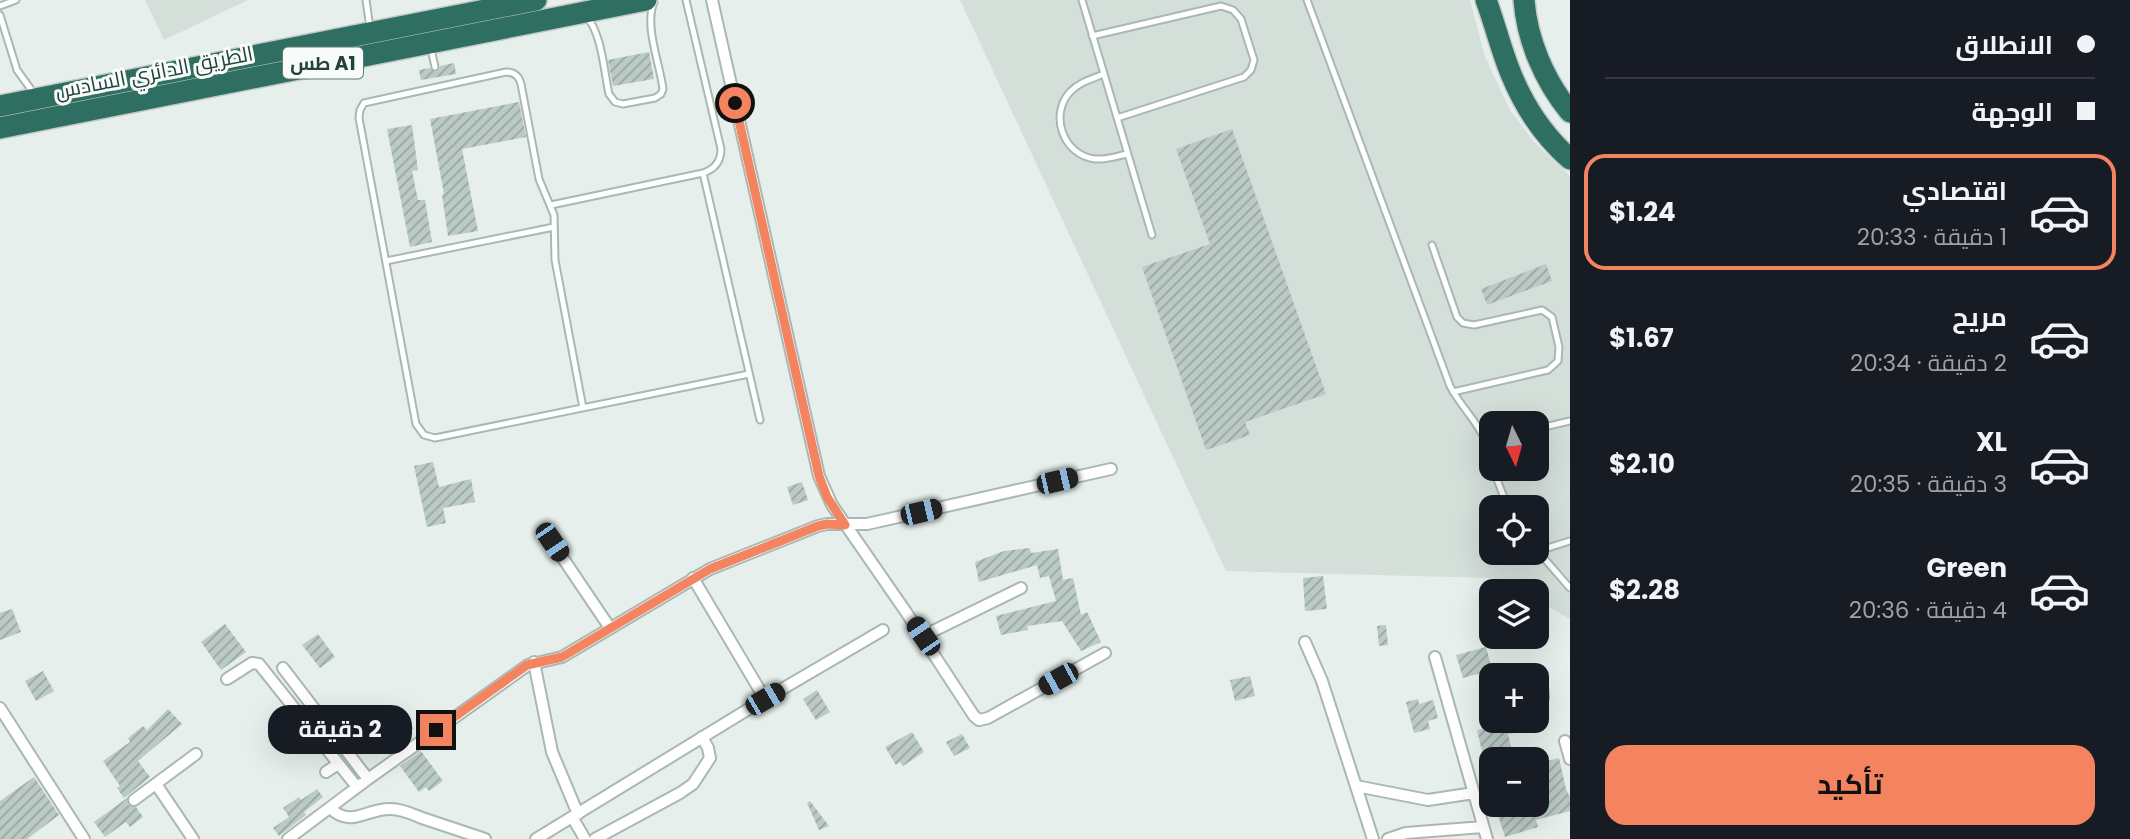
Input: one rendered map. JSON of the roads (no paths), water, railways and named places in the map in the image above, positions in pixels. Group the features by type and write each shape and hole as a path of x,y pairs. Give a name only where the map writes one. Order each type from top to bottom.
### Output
{"highway":[{"name":"الطريق الدائري السادس","path":"0,106 371,33 518,8 581,13 646,0"},
{"path":"1486,0 1518,91 1540,127 1570,159"},
{"path":"1524,0 1527,25 1539,62 1570,111"},
{"name":"الطريق الدائري السادس","path":"0,128 430,42 518,8"}],"street":[{"path":"712,0 819,476 827,497 923,636 974,716 982,720 1105,653"},
{"path":"288,839 534,662 562,657 692,578 723,564 818,526 867,524 1111,469"},
{"path":"552,542 610,628"},
{"path":"692,578 765,699"},
{"path":"923,636 1021,588"},
{"path":"536,839 883,630"},
{"path":"1305,642 1322,681 1373,839"},
{"path":"1435,657 1487,839"},
{"path":"534,662 552,752 585,839"},
{"path":"227,679 253,663 259,664 357,787"},
{"path":"283,668 368,779"},
{"path":"0,708 83,839"},
{"path":"595,839 693,784 710,758 702,737"},
{"path":"1565,741 1570,759"},
{"path":"134,800 196,754"},
{"path":"326,772 338,764"},
{"path":"156,784 194,839"},
{"path":"1356,786 1428,800 1474,793"},
{"path":"330,808 336,814 349,818 383,809 398,810 485,839"},
{"path":"1388,839 1406,833 1483,827"}],"lane":[{"path":"0,6 16,0"},
{"path":"366,0 371,33"},
{"path":"581,13 587,16 594,27 610,97 623,104 655,98 663,92 650,17 655,0"},
{"path":"551,205 703,173 718,163 721,149 686,0"},
{"path":"1082,0 1152,235"},
{"path":"1307,0 1453,392 1479,426"},
{"path":"1092,36 1221,6 1233,10 1241,19 1253,54 1253,65 1244,77 1116,118"},
{"path":"0,15 17,70 38,99"},
{"path":"0,38 5,33"},
{"path":"430,42 435,67"},
{"path":"583,408 555,260 551,205 539,179 518,77 506,72 368,101 360,110 359,118 416,424 424,435 435,438 583,408 749,374"},
{"path":"1104,74 1084,82 1068,95 1060,114 1060,125 1069,144 1086,157 1106,159 1127,154"},
{"path":"438,77 439,86"},
{"path":"703,173 760,420"},
{"path":"386,261 554,228"},
{"path":"1432,245 1459,321 1470,326 1542,310 1552,317 1559,347 1558,361 1548,370 1453,392"},
{"path":"1549,426 1570,421"},
{"path":"1549,547 1570,541"},
{"path":"1549,563 1570,587"}]}
